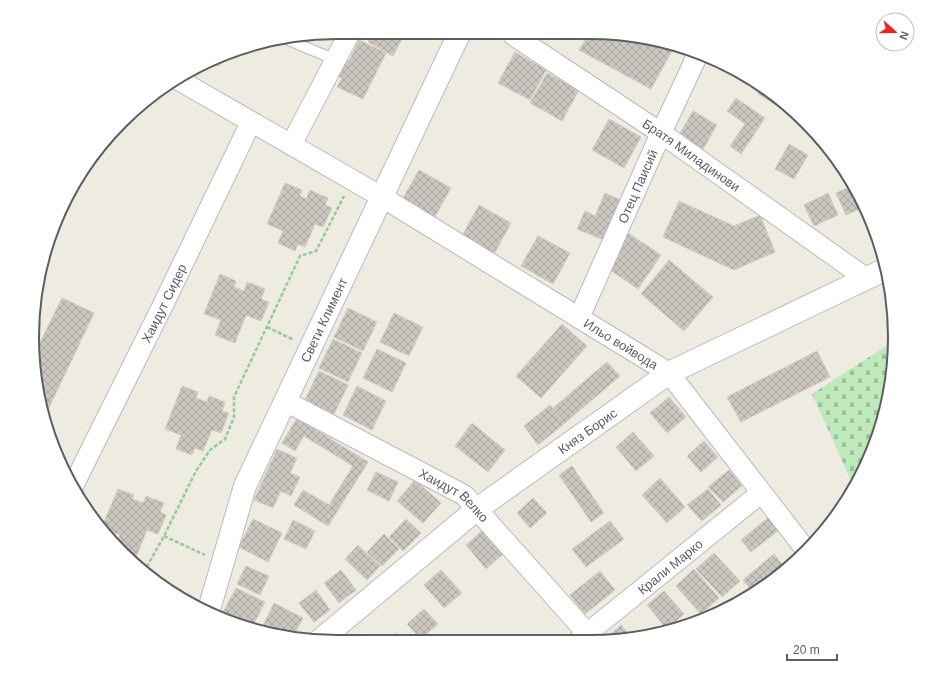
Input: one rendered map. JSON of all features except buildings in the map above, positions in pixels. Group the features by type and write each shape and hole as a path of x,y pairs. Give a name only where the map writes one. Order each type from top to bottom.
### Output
{"street":[{"path":"291,145 346,39"},
{"name":"Свети Климент","path":"210,606 245,486 457,39"},
{"name":"Братя Миладинови","path":"519,39 876,274"},
{"name":"Отец Паисий","path":"579,318 696,59"},
{"name":"Ильо войвода","path":"183,82 382,197 669,373 803,546"},
{"name":"Хаидут Сидер","path":"76,480 163,305 251,122"},
{"name":"Княз Борис","path":"327,634 477,509 669,373 876,274"},
{"name":"Хаидут Велко","path":"285,401 464,495 581,635"},
{"name":"Крали Марко","path":"585,635 761,493"}],"lane":[{"path":"294,43 336,60"}],"path":[{"path":"147,566 196,471 210,450 225,439 234,417 234,397 300,256 316,251 353,180"},
{"path":"267,327 310,348"},
{"path":"164,536 223,562"}],"green space":[{"path":"888,345 885,376 878,414 865,451 851,480 812,394"}]}
